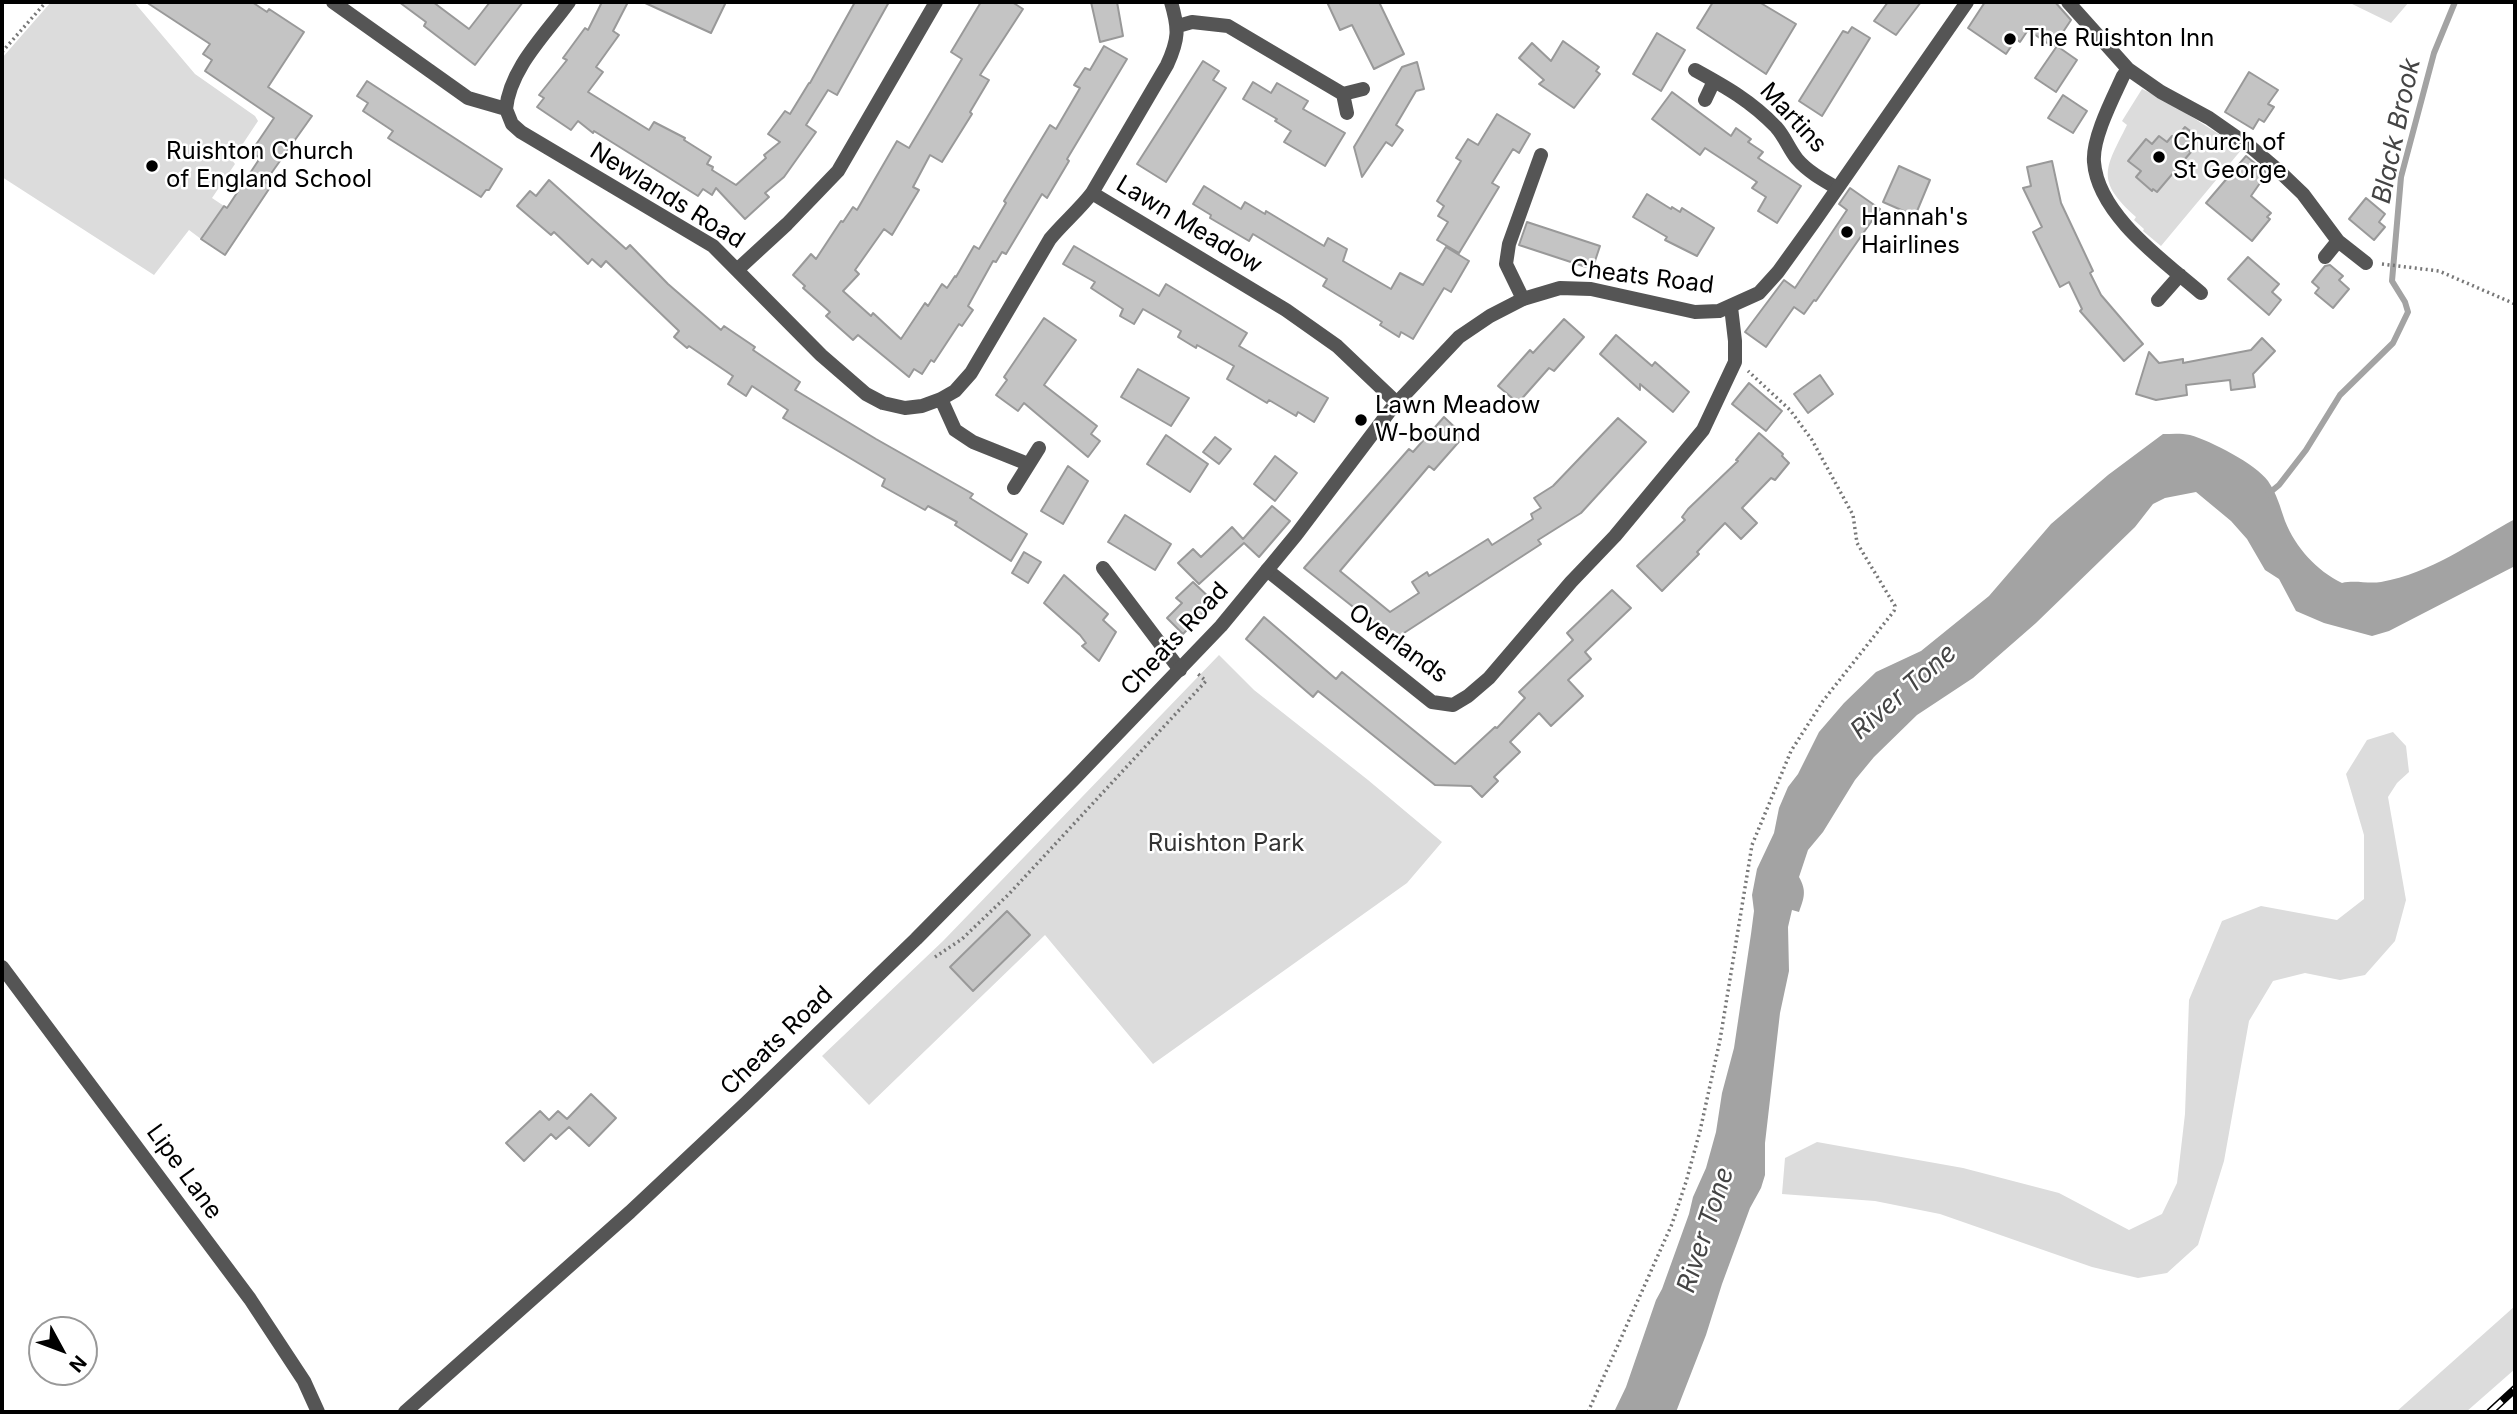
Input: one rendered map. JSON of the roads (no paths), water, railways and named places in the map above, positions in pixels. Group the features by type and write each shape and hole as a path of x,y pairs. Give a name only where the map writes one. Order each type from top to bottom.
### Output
{"street":[{"path":"333,2 468,98 506,109 508,91 522,66 569,2"},
{"name":"Newlands Road","path":"506,109 512,124 521,132 713,246 737,270 787,224 838,171 936,2"},
{"path":"1171,2 1178,26 1192,22 1228,26 1343,94 1363,89"},
{"name":"Cheats Road","path":"405,1412 630,1212 916,939 1221,626 1397,403 1459,337 1489,316 1523,299 1560,288 1591,289 1695,312 1720,311 1759,293 1778,272 1967,2"},
{"path":"2068,2 2129,69 2252,148 2302,194 2338,241 2366,263"},
{"name":"Lawn Meadow","path":"1178,26 1176,45 1167,65 1092,193 1286,310 1336,346 1397,403"},
{"path":"2129,69 2123,76 2101,125 2094,161 2100,188 2128,227 2201,293"},
{"name":"Martins","path":"1695,70 1740,94 1788,142 1797,158 1813,173 1837,188"},
{"path":"1705,100 1714,80"},
{"path":"1343,94 1347,113"},
{"path":"1523,299 1506,264 1509,244 1541,155"},
{"path":"737,270 821,355 866,394 883,403 905,408 922,406 955,391 971,373 1050,240 1092,193"},
{"path":"2325,257 2338,241"},
{"path":"2158,300 2180,275"},
{"name":"Overlands","path":"1267,570 1416,691 1432,702 1453,705 1489,678 1571,582 1615,536 1703,430 1735,362 1731,307"},
{"path":"942,399 955,430 973,442 1028,464"},
{"path":"1014,488 1038,448"},
{"path":"1103,568 1183,666"},
{"name":"Lipe Lane","path":"2,967 250,1299 304,1381 318,1412"}],"water":[{"name":"River Tone","path":"2163,434 2187,434 2199,438 2254,467 2274,491 2285,521 2301,549 2315,565 2342,583 2381,582 2417,572 2515,519 2515,566 2389,631 2372,636 2324,623 2296,611 2279,579 2265,570 2247,539 2231,521 2196,492 2165,498 2153,504 2135,527 2036,623 1973,678 1917,715 1874,757 1855,780 1823,832 1808,850 1799,877 1804,891 1802,903 1799,912 1792,910 1788,927 1789,971 1780,1013 1765,1143 1765,1175 1750,1208 1676,1412 1614,1412 1626,1387 1693,1197 1706,1168 1734,1048 1754,911 1752,895 1757,869 1774,833 1779,808 1788,787 1798,774 1819,732 1876,672 1921,651 1989,596 2051,524 2108,475"}],"waterway":[{"name":"Black Brook","path":"2268,494 2279,485 2306,450 2340,395 2393,343 2408,312 2392,281 2401,177 2434,53 2455,2"}],"railway":[{"path":"2490,1412 2515,1389"}],"place":[{"name":"The Ruishton Inn","path":"2010,39"},
{"name":"Church of St George","path":"2159,157"},
{"name":"Ruishton Church of England School","path":"152,166"},
{"name":"Hannah's Hairlines","path":"1847,232"},
{"name":"Lawn Meadow W-bound","path":"1361,420"}],"park label":[{"name":"Ruishton Park","path":"1226,844"}]}
